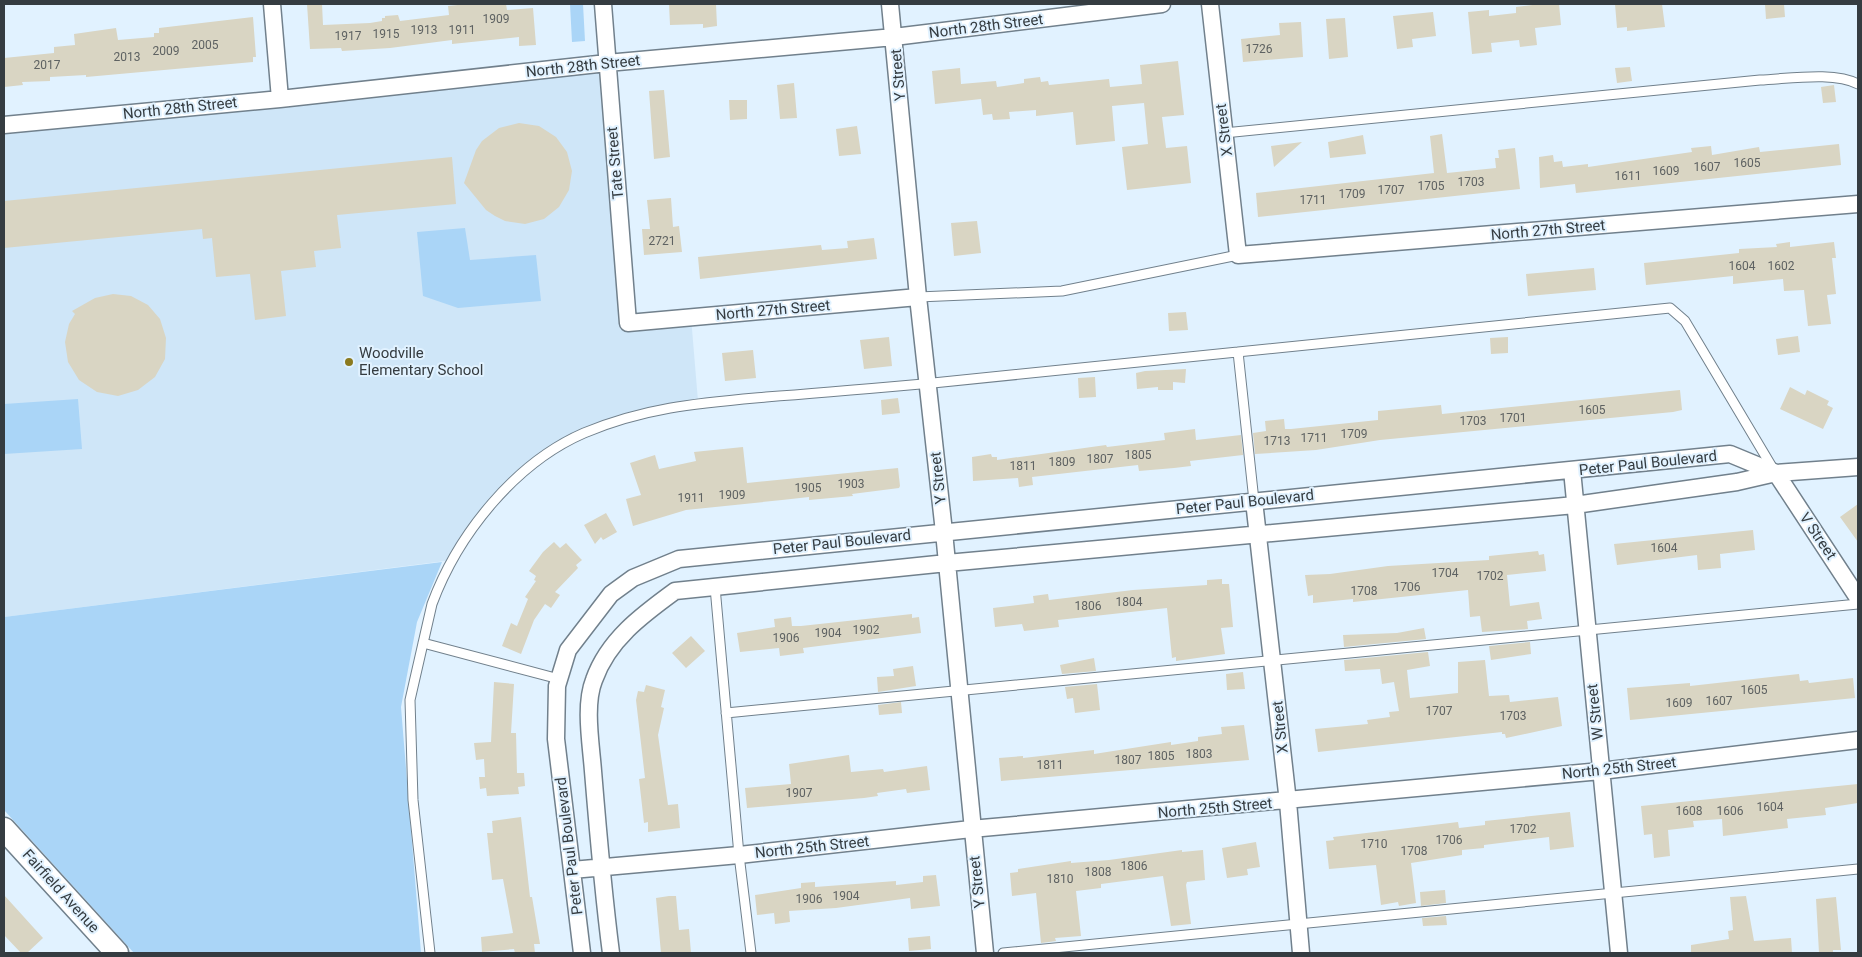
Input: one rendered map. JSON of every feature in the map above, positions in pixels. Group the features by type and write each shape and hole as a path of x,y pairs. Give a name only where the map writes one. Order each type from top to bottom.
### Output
{"main road":[{"name":"Fairfield Avenue","path":"4,829 117,953"}],"street":[{"path":"272,4 280,99"},
{"name":"Tate Street","path":"603,4 628,323"},
{"name":"Y Street","path":"890,4 918,296 944,532 971,829 985,953"},
{"name":"North 28th Street","path":"4,125 280,99 607,63 894,37 1162,4"},
{"name":"X Street","path":"1210,4 1238,255"},
{"name":"North 27th Street","path":"1238,255 1858,204"},
{"name":"North 27th Street","path":"628,323 918,296"},
{"name":"Peter Paul Boulevard","path":"582,953 556,739 557,686 568,650 611,594 634,578 680,559 1730,454 1776,473"},
{"path":"1776,473 1858,467"},
{"name":"W Street","path":"1572,470 1618,953"},
{"name":"Peter Paul Boulevard","path":"611,953 600,868 589,718 593,681 606,653 638,618 675,591 947,563 1575,505 1737,482 1776,473"},
{"name":"V Street","path":"1776,473 1858,598"},
{"name":"X Street","path":"1254,501 1288,802 1302,953"},
{"name":"North 25th Street","path":"572,870 739,855 971,829 1288,802 1601,771 1858,740"}],"lane":[{"path":"1224,133 1760,80 1828,77 1840,78 1858,84"},
{"path":"918,296 1062,291 1238,255"},
{"path":"430,953 413,800 410,700 438,589 463,544 509,487 539,460 565,443 622,419 668,407 928,383 1670,308 1685,321 1776,473"},
{"path":"1238,352 1254,501"},
{"path":"715,587 739,855 751,953"},
{"path":"726,713 1858,604"},
{"path":"423,643 559,679"},
{"path":"1003,953 1858,869"}],"shaded area":[{"path":"570,4 583,4 585,41 572,42"},
{"name":"Woodville Elementary School","path":"609,65 630,322 691,317 698,401 608,425 551,452 505,491 453,560 4,617 4,126"},
{"path":"465,228 470,260 536,255 541,301 458,308 423,296 417,232"},
{"path":"78,399 82,449 4,454 4,404"},
{"path":"442,562 417,622 401,707 421,953 134,953 4,810 4,617"}],"building":[{"path":"307,4 322,4 323,25 370,23 382,21 382,18 385,18 385,16 398,15 400,21 449,15 448,6 467,4 506,4 507,10 533,8 536,45 519,46 519,37 452,44 452,40 390,48 342,51 341,48 310,49"},
{"path":"669,4 716,4 717,26 703,28 703,24 670,25"},
{"path":"1559,4 1561,25 1535,28 1537,45 1520,47 1519,40 1491,43 1492,52 1472,54 1468,12 1489,10 1489,16 1516,13 1516,7"},
{"path":"1615,4 1662,4 1665,27 1627,31 1627,27 1617,28"},
{"path":"1765,4 1784,4 1785,17 1766,19"},
{"path":"1433,12 1436,36 1412,39 1413,47 1397,49 1393,16"},
{"path":"253,17 256,57 253,57 253,62 86,77 86,75 50,77 50,81 22,82 23,85 4,87 4,58 54,53 54,47 75,45 74,34 116,28 118,40 154,37 154,33 159,33 159,28"},
{"path":"1345,18 1348,57 1329,59 1326,19"},
{"path":"1301,22 1303,57 1243,62 1241,39 1280,35 1279,23"},
{"path":"1178,61 1184,115 1162,117 1166,148 1187,146 1191,183 1127,190 1122,147 1148,144 1144,103 1112,106 1115,141 1076,145 1073,112 1036,116 1036,110 1009,112 1010,119 993,120 992,114 983,115 981,99 935,104 932,71 960,68 961,84 996,81 997,87 1024,83 1024,79 1040,77 1041,82 1048,81 1049,85 1109,79 1110,87 1142,84 1140,65"},
{"path":"1630,67 1632,81 1617,83 1615,68"},
{"path":"794,83 797,118 780,119 777,85"},
{"path":"1834,85 1836,102 1823,103 1821,87"},
{"path":"664,90 670,157 654,159 649,91"},
{"path":"729,100 747,100 747,119 730,120"},
{"path":"519,123 539,126 556,137 567,152 572,171 569,190 559,207 544,219 525,224 505,221 486,210 464,183 476,150 482,141 499,128"},
{"path":"857,126 861,154 839,156 836,129"},
{"path":"1442,134 1447,173 1496,168 1495,158 1499,158 1498,150 1515,148 1520,189 1258,217 1256,193 1434,173 1430,136"},
{"path":"1363,135 1366,154 1330,158 1328,142"},
{"path":"1302,142 1274,167 1271,146"},
{"path":"1839,144 1841,165 1576,193 1575,184 1540,188 1539,157 1553,155 1554,162 1562,161 1563,167 1588,164 1588,167 1692,152 1691,148 1711,146 1712,155 1759,147 1760,152"},
{"path":"452,157 456,204 337,215 341,248 314,251 316,267 281,271 286,316 255,320 250,274 216,277 212,238 203,239 202,229 4,248 4,201"},
{"path":"671,198 673,227 679,226 682,252 644,255 642,229 650,229 647,200"},
{"path":"977,221 981,253 954,256 951,223"},
{"path":"874,238 877,259 700,279 698,257 821,245 822,250 848,248 847,241"},
{"path":"1790,242 1790,247 1834,242 1836,258 1832,258 1836,294 1827,295 1831,324 1808,326 1804,290 1784,291 1783,279 1733,284 1733,276 1646,285 1644,263 1739,253 1739,249 1777,247 1776,244"},
{"path":"1594,268 1596,290 1528,296 1526,274"},
{"path":"113,294 131,296 148,305 160,319 166,338 165,359 155,377 138,390 118,396 97,392 79,380 68,362 65,342 69,324 75,314 72,311 95,298"},
{"path":"1186,312 1188,330 1169,331 1168,313"},
{"path":"1798,336 1800,352 1778,355 1776,339"},
{"path":"889,337 892,366 864,369 860,340"},
{"path":"1508,337 1508,353 1491,354 1490,338"},
{"path":"753,350 756,378 725,381 722,353"},
{"path":"1186,369 1185,383 1173,382 1173,390 1158,390 1158,387 1137,389 1136,373"},
{"path":"1095,377 1096,397 1079,398 1078,378"},
{"path":"1790,387 1805,395 1807,390 1829,401 1827,405 1833,408 1823,429 1780,409"},
{"path":"1680,390 1682,410 1673,412 1380,440 1316,450 1255,454 1253,433 1266,431 1265,421 1284,419 1285,429 1291,429 1378,420 1378,411 1441,405 1442,414"},
{"path":"898,398 900,413 882,415 881,400"},
{"path":"1195,429 1196,440 1241,435 1243,455 1190,461 1191,466 1174,468 1139,471 1138,465 1032,477 1033,485 1019,487 1018,478 973,481 972,457 991,454 992,457 997,457 997,460 1106,445 1107,447 1165,440 1164,433"},
{"path":"743,447 747,483 898,468 900,486 899,488 852,494 853,496 809,500 809,497 686,510 633,526 626,499 641,495 630,463 655,455 659,469 696,461 694,452"},
{"path":"1858,504 1858,542 1840,517"},
{"path":"606,513 617,532 603,540 601,537 595,544 584,525"},
{"path":"1753,530 1755,550 1720,554 1721,568 1698,570 1697,555 1617,565 1614,544"},
{"path":"554,542 560,548 566,543 582,560 576,565 578,568 555,592 560,595 551,608 545,604 534,620 521,654 502,646 511,623 517,626 528,599 525,597 536,581 534,580 536,576 529,571 543,552"},
{"path":"1538,551 1539,555 1544,554 1546,571 1507,575 1510,606 1539,602 1542,619 1527,621 1528,629 1482,632 1480,616 1470,617 1468,590 1353,602 1353,599 1313,603 1313,595 1308,596 1305,575 1330,574 1388,566 1489,560 1489,556"},
{"path":"1222,579 1222,584 1229,584 1233,627 1221,628 1225,654 1176,661 1176,657 1172,658 1167,608 1058,620 1059,627 1024,631 1022,624 995,627 993,608 1034,603 1033,596 1048,594 1049,600 1133,590 1207,585 1207,580"},
{"path":"912,614 912,618 919,617 921,633 803,648 804,653 780,656 779,648 740,652 737,633 775,627 774,619 791,617 792,626 801,626"},
{"path":"1424,628 1426,639 1344,647 1343,635 1397,633"},
{"path":"691,636 705,651 686,668 672,653"},
{"path":"1530,642 1531,654 1491,660 1489,646"},
{"path":"1428,652 1430,666 1407,670 1410,698 1458,693 1458,662 1485,660 1489,696 1509,695 1510,702 1558,697 1562,726 1506,738 1502,732 1318,752 1315,729 1368,724 1367,720 1390,717 1389,712 1399,711 1394,682 1382,684 1380,669 1345,671 1344,660"},
{"path":"1094,658 1096,671 1062,674 1060,665"},
{"path":"913,666 916,686 878,692 877,677 894,676 893,669"},
{"path":"1243,672 1245,689 1227,690 1226,674"},
{"path":"1799,674 1800,681 1808,680 1809,683 1853,678 1855,698 1630,720 1627,688 1690,683 1690,686"},
{"path":"494,682 514,684 511,733 516,733 517,773 524,773 525,786 518,787 519,794 487,796 486,788 480,789 479,777 485,777 484,759 476,760 474,743 491,742"},
{"path":"1097,684 1100,710 1075,713 1073,698 1067,699 1065,687"},
{"path":"646,685 665,690 661,707 664,708 658,735 668,805 678,804 680,828 648,832 648,822 644,823 639,779 645,778 636,700 638,691 644,692"},
{"path":"901,702 902,713 879,715 878,705"},
{"path":"1244,725 1249,760 1001,781 999,758 1023,756 1023,758 1094,750 1094,754 1171,742 1171,745 1198,741 1198,737 1222,734 1221,727"},
{"path":"849,755 851,772 883,769 884,772 927,766 930,790 907,793 906,789 877,793 878,796 864,798 747,808 745,788 791,784 789,764"},
{"path":"1858,784 1858,803 1825,808 1826,815 1787,819 1788,828 1723,836 1722,819 1693,821 1694,827 1668,830 1670,856 1654,858 1652,834 1644,835 1641,806"},
{"path":"1570,812 1574,847 1550,850 1549,837 1484,845 1484,848 1462,850 1462,855 1411,863 1416,903 1399,906 1398,902 1381,905 1376,865 1329,869 1326,841 1334,840 1333,837 1458,822 1459,828 1485,825 1485,821"},
{"path":"521,817 530,897 532,897 540,944 534,944 535,953 515,953 514,949 482,952 481,937 513,933 503,879 492,880 487,833 493,833 492,821"},
{"path":"1256,842 1260,867 1247,869 1248,875 1227,878 1222,848"},
{"path":"1182,850 1182,852 1203,850 1205,880 1187,882 1186,885 1191,924 1171,926 1163,876 1101,884 1101,888 1076,891 1081,936 1055,938 1056,941 1049,942 1041,943 1036,893 1012,896 1010,873 1018,872 1018,869 1071,861 1071,863 1109,860"},
{"path":"936,875 940,906 911,909 910,898 836,908 789,911 790,922 775,924 774,913 757,915 755,895 801,888 801,883 815,882 815,887 896,881 896,885 923,882 923,876"},
{"path":"1445,890 1446,903 1421,906 1420,892"},
{"path":"4,895 43,938 27,953 21,953 4,935"},
{"path":"676,896 679,930 689,929 691,953 661,953 656,898"},
{"path":"1746,896 1754,941 1791,938 1792,953 1691,953 1691,945 1729,939 1728,931 1733,930 1730,897"},
{"path":"1836,897 1841,950 1833,950 1833,953 1819,953 1816,899"},
{"path":"1446,916 1447,925 1423,926 1422,918"},
{"path":"930,936 931,949 909,951 908,938"}],"place":[{"name":"Woodville Elementary School","path":"349,362"}]}
